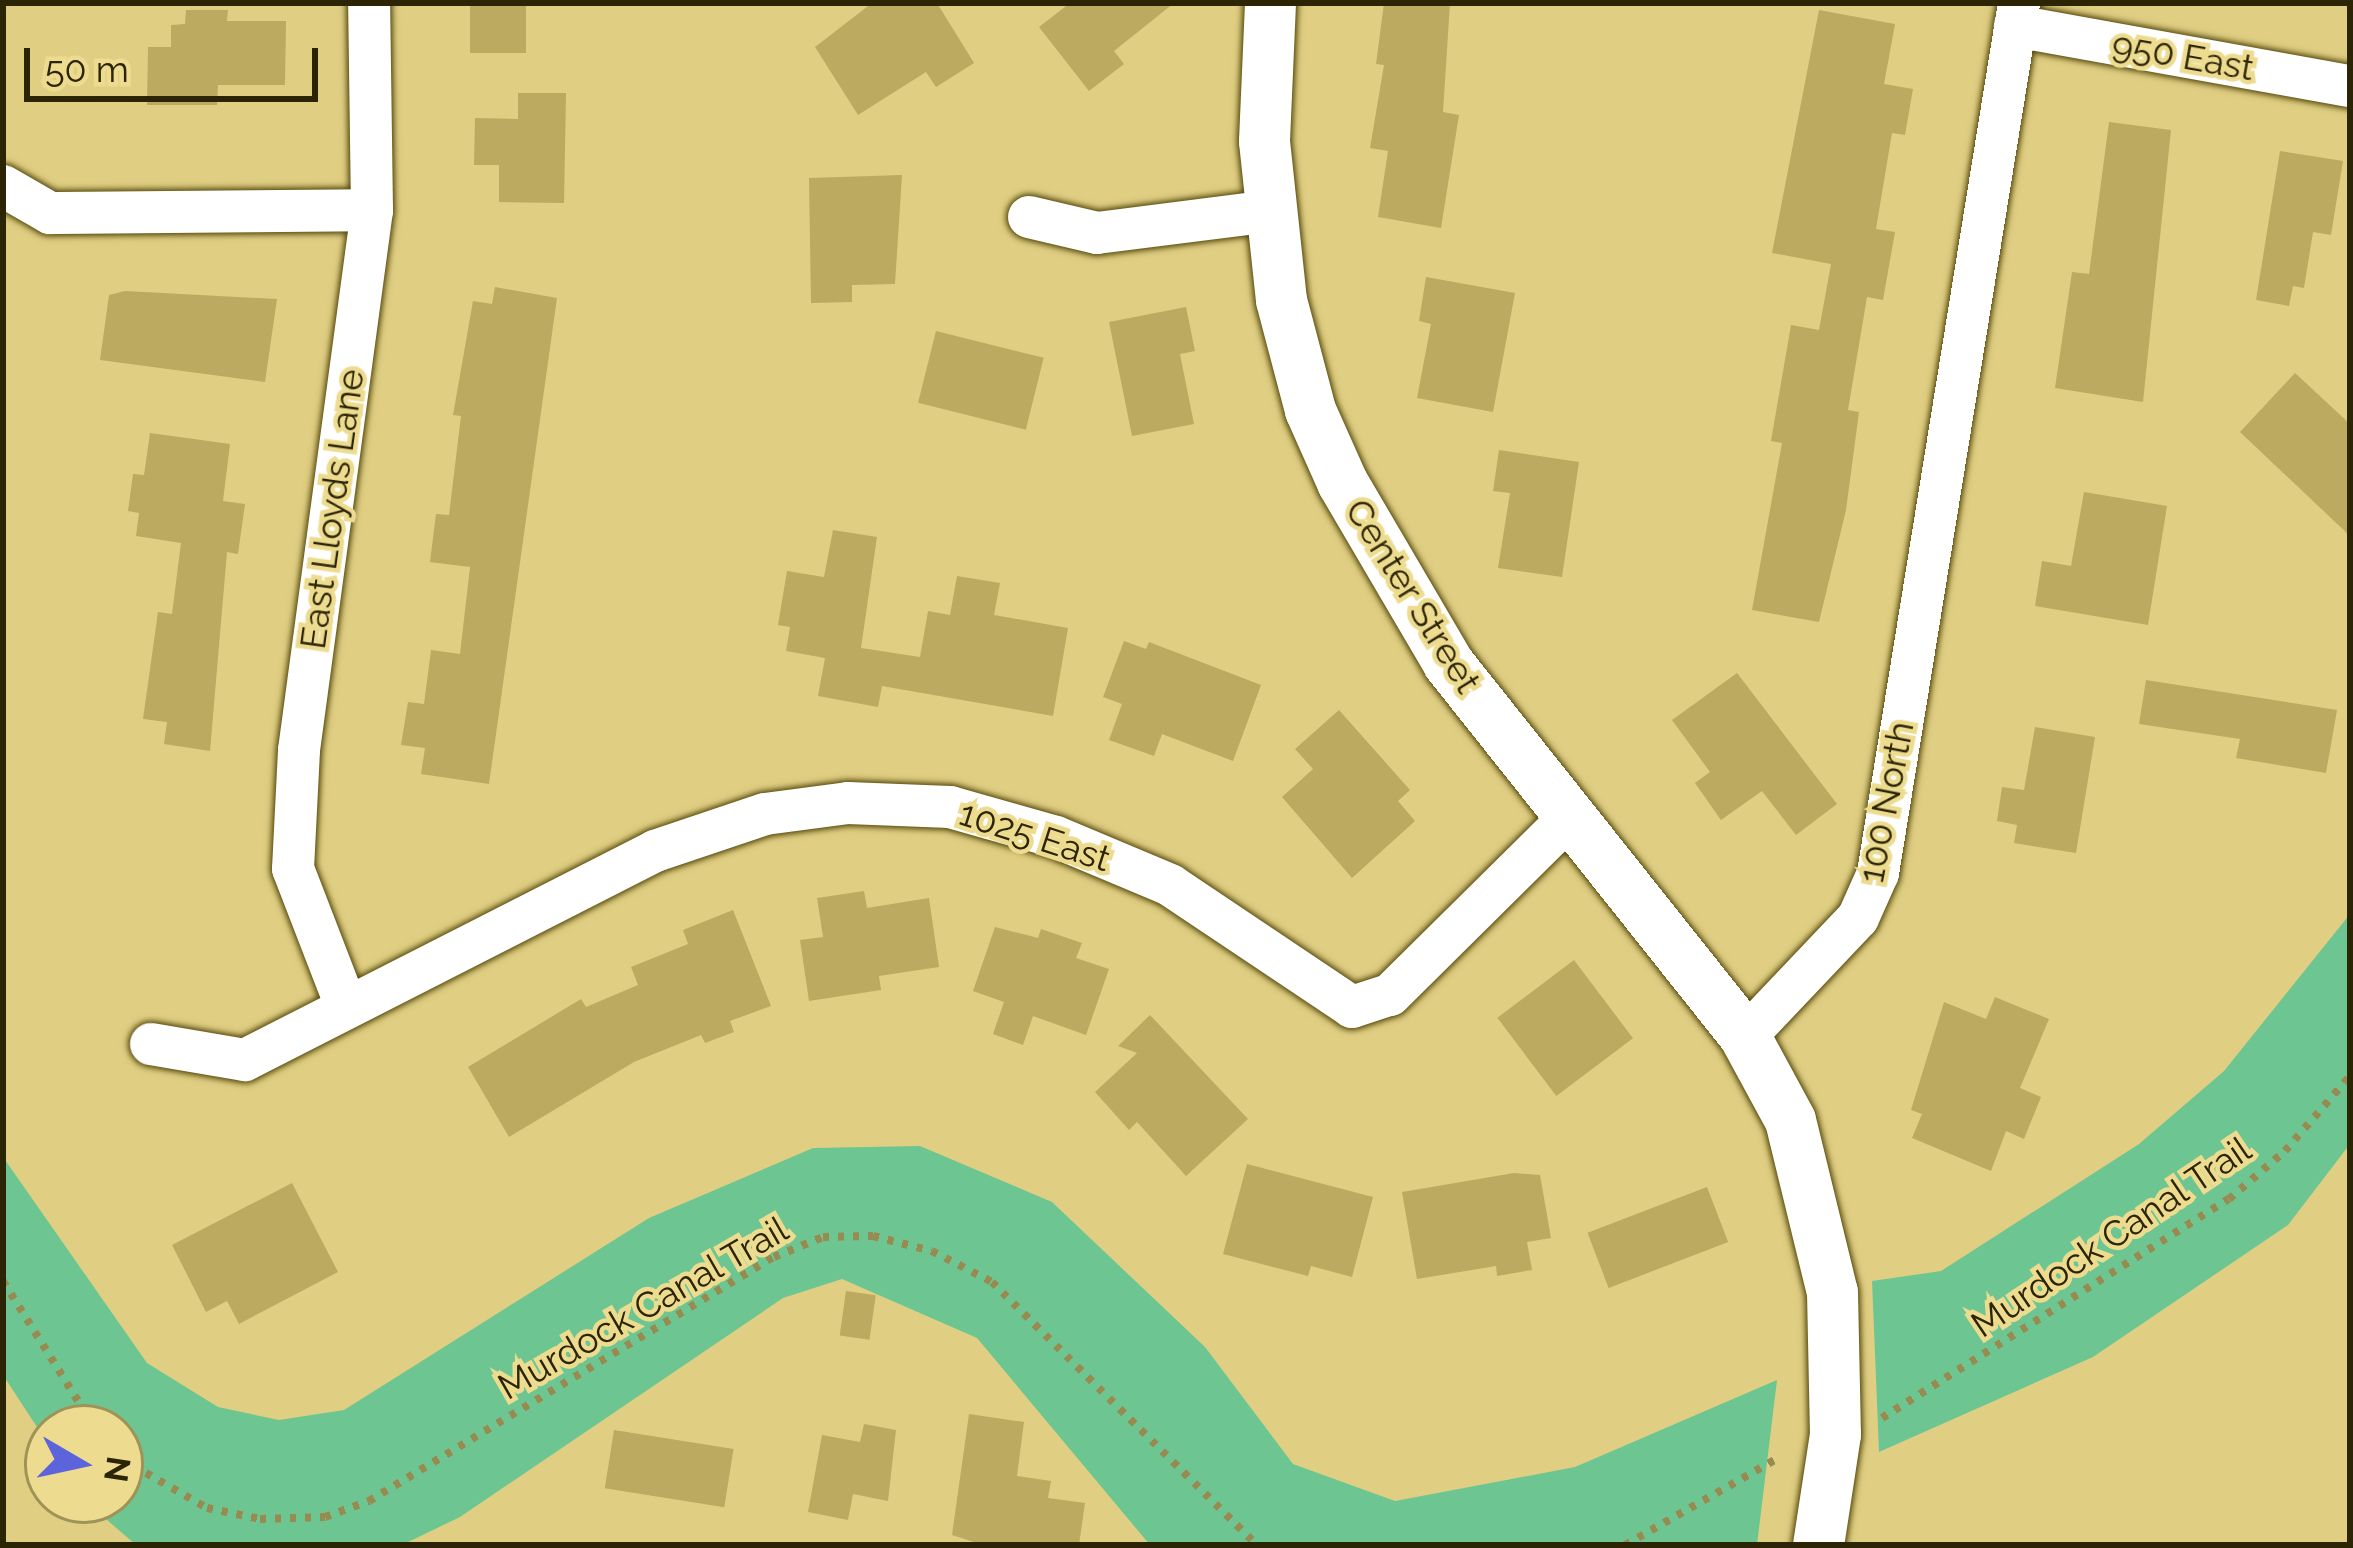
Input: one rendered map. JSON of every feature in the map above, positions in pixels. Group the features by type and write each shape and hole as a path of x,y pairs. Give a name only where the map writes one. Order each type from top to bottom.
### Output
{"street":[{"name":"East Lloyds Lane","path":"346,1006 293,869 299,750 372,210 369,3"},
{"name":"Center Street","path":"1270,3 1264,88 1270,212 1294,356 1360,519 1448,663 1744,1037"},
{"name":"950 East","path":"2017,15 2350,86"},
{"name":"100 North","path":"1744,1037 1858,918 1878,874 2017,15"},
{"path":"3,186 50,213 372,210"},
{"path":"1029,217 1096,233 1270,212"},
{"name":"1025 East","path":"151,1044 245,1060 655,851 766,814 848,803 950,807 1056,837 1170,885 1352,1007 1390,995 1572,815"},
{"path":"1744,1037 1790,1120 1810,1178 1832,1292 1835,1434 1818,1545"}],"path":[{"name":"Murdock Canal Trail","path":"1882,1418 2229,1199 2285,1150 2350,1076"},
{"name":"Murdock Canal Trail","path":"144,1472 207,1508 260,1519 325,1517 369,1501 774,1257 823,1237 873,1236 932,1252 992,1282 1257,1545"},
{"path":"3,1281 79,1404"},
{"path":"1625,1545 1778,1458"}],"green space":[{"path":"2350,914 2350,1144 2288,1225 2093,1357 1879,1452 1872,1281 1941,1271 2139,1144 2224,1071"},
{"path":"920,1146 1052,1202 1205,1347 1293,1464 1395,1501 1575,1467 1777,1380 1757,1545 1150,1545 977,1338 842,1279 783,1298 460,1517 402,1545 136,1545 112,1524 144,1524 144,1404 24,1407 3,1375 3,1157 147,1363 218,1407 279,1420 344,1410 649,1218 813,1148"}],"building":[{"path":"470,3 526,3 526,53 470,53"},
{"path":"872,3 937,3 974,63 936,87 926,72 858,115 815,47"},
{"path":"1070,3 1174,3 1114,51 1124,64 1089,91 1039,27"},
{"path":"1384,3 1450,3 1443,112 1459,115 1441,228 1378,217 1388,151 1370,148 1384,65 1376,64"},
{"path":"186,10 228,10 227,21 286,21 285,85 218,85 217,105 147,105 148,47 171,47 171,25 185,24"},
{"path":"1819,10 1895,24 1884,84 1913,89 1905,135 1892,133 1876,229 1895,232 1883,300 1867,297 1848,410 1859,412 1846,510 1819,622 1752,610 1782,443 1771,441 1791,325 1819,330 1831,264 1772,253"},
{"path":"518,93 566,93 564,203 499,202 499,165 474,165 475,118 518,119"},
{"path":"2109,122 2171,130 2143,402 2055,388 2072,272 2089,274"},
{"path":"2280,151 2343,161 2331,235 2313,232 2304,288 2293,286 2289,306 2256,300"},
{"path":"902,175 895,284 852,285 852,302 811,303 809,178"},
{"path":"1426,277 1515,293 1493,412 1417,398 1431,324 1419,321"},
{"path":"495,287 557,298 489,784 421,774 425,748 401,745 408,702 424,704 431,650 460,654 470,567 430,562 436,514 449,515 461,416 453,415 473,301 492,304"},
{"path":"125,291 277,299 265,382 100,360 109,295"},
{"path":"1186,307 1195,351 1180,354 1194,424 1132,436 1109,322"},
{"path":"936,331 1044,358 1026,430 918,403"},
{"path":"2295,373 2350,424 2350,536 2240,432"},
{"path":"150,433 230,444 223,501 245,504 238,554 227,552 210,751 164,744 167,722 143,719 158,612 172,614 181,543 136,536 139,513 128,511 133,474 144,475"},
{"path":"1499,450 1579,462 1562,577 1498,568 1510,493 1493,491"},
{"path":"2084,492 2167,506 2148,625 2035,606 2042,561 2071,566"},
{"path":"833,530 877,537 861,648 920,657 928,611 950,615 957,576 1000,583 994,615 1068,628 1053,716 882,686 878,707 818,696 825,658 786,651 790,627 778,625 787,571 824,577"},
{"path":"1124,641 1146,649 1149,642 1261,685 1233,761 1162,734 1154,756 1109,740 1122,704 1103,697"},
{"path":"1737,673 1837,804 1796,835 1762,791 1721,820 1695,783 1710,772 1672,720"},
{"path":"2146,680 2337,710 2326,773 2236,758 2240,739 2139,724"},
{"path":"1339,710 1410,790 1398,801 1415,821 1352,878 1282,797 1313,769 1295,749"},
{"path":"2035,727 2095,737 2076,853 2014,843 2017,825 1997,821 2002,787 2024,790"},
{"path":"864,891 867,908 929,898 939,967 879,976 881,990 809,1001 800,940 823,937 817,898"},
{"path":"733,910 771,1006 730,1021 734,1032 705,1043 701,1035 634,1062 509,1137 468,1067 581,999 586,1007 638,985 631,967 688,944 683,930"},
{"path":"995,927 1038,938 1041,929 1082,943 1076,958 1109,969 1086,1035 1033,1016 1023,1045 993,1034 1004,1002 973,991"},
{"path":"1574,960 1633,1038 1556,1096 1497,1018"},
{"path":"1995,997 2049,1019 2020,1088 2041,1097 2024,1139 2006,1131 1991,1171 1912,1138 1922,1114 1911,1110 1944,1002 1986,1019"},
{"path":"1150,1015 1248,1119 1186,1176 1137,1122 1129,1130 1095,1092 1137,1053 1118,1046"},
{"path":"1247,1164 1373,1197 1352,1277 1311,1266 1308,1276 1223,1254"},
{"path":"1514,1173 1540,1175 1551,1238 1527,1242 1532,1270 1497,1276 1496,1266 1417,1279 1402,1192"},
{"path":"292,1183 338,1272 239,1324 227,1301 206,1312 172,1245"},
{"path":"1707,1187 1728,1242 1609,1288 1588,1233"},
{"path":"846,1291 876,1295 869,1340 840,1336"},
{"path":"969,1414 1024,1422 1017,1476 1051,1481 1048,1498 1085,1503 1079,1545 983,1545 952,1535"},
{"path":"864,1424 896,1430 888,1501 853,1494 848,1520 808,1512 822,1435 860,1442"},
{"path":"614,1430 734,1449 724,1507 605,1488"}]}
